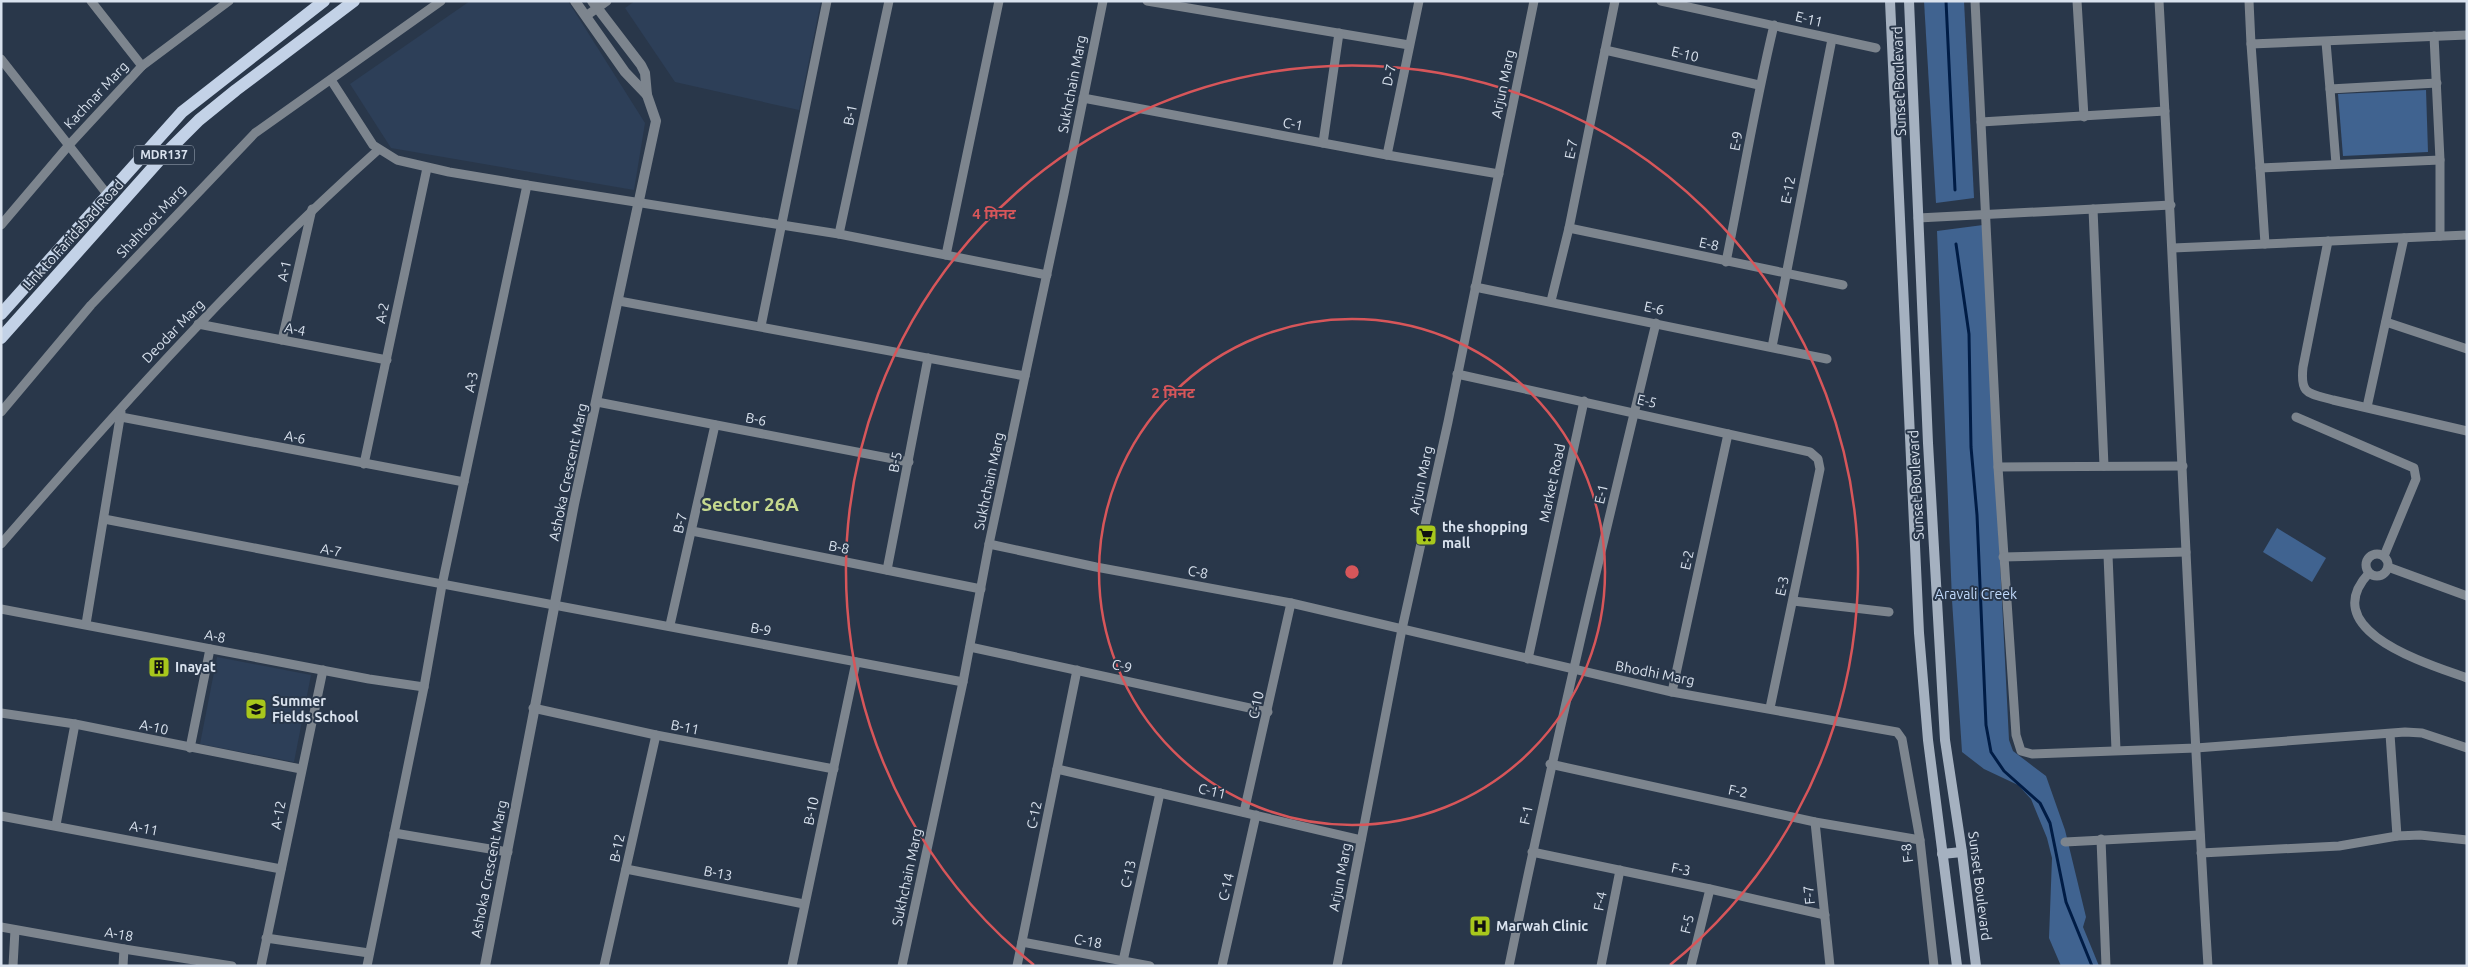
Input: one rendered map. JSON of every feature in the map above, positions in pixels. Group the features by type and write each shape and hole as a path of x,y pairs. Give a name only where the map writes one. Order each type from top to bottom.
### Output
{"main road":[{"name":"Link to Faridabad Road","path":"1,314 182,112 324,1"},
{"name":"Link to Faridabad Road","path":"1,338 164,156 200,120 236,90 354,1"},
{"name":"Sunset Boulevard","path":"1890,1 1919,633 1928,740 1957,966"},
{"name":"Sunset Boulevard","path":"1909,1 1928,443 1944,740 1962,852 1976,966"},
{"path":"1898,177 1916,176"},
{"path":"1910,444 1928,443"},
{"path":"1942,854 1962,852"}],"street":[{"path":"91,1 142,66"},
{"name":"Kachnar Marg","path":"1,225 69,144 142,66 229,1"},
{"name":"Shahtoot Marg","path":"1,412 91,305 236,151 281,113 342,73 441,1"},
{"path":"575,1 625,72 647,95"},
{"path":"586,16 595,5 607,1"},
{"path":"762,326 827,1"},
{"name":"B-1","path":"839,234 889,1"},
{"path":"946,255 999,1"},
{"name":"Sukhchain Marg","path":"902,966 963,682 989,544 1103,1"},
{"path":"1146,1 1185,4 1409,45"},
{"name":"D-7","path":"1386,155 1419,1"},
{"name":"Arjun Marg","path":"1337,966 1402,629 1534,1"},
{"name":"E-7","path":"1551,301 1569,228 1615,1"},
{"name":"E-11","path":"1661,1 1876,48"},
{"path":"1975,1 2003,556 2016,734 2021,751 2032,754 2196,748 2422,733 2467,748"},
{"path":"2078,1 2084,117"},
{"path":"2159,1 2171,205 2186,552 2208,966"},
{"path":"2250,1 2251,44 2265,244"},
{"name":"Ashoka Crescent Marg","path":"488,965 533,708 656,121 647,95 645,73 642,64 595,5"},
{"name":"E-9","path":"1726,262 1750,142 1759,85 1774,25"},
{"path":"1323,143 1339,33"},
{"path":"2251,44 2467,35"},
{"path":"2434,36 2440,160 2440,236"},
{"name":"E-12","path":"1772,347 1832,39"},
{"path":"2326,42 2336,164"},
{"name":"E-10","path":"1605,50 1759,85"},
{"path":"1,60 107,194"},
{"path":"331,80 378,150 397,160 427,168 527,185 782,224 1047,274"},
{"path":"2330,89 2437,83"},
{"name":"C-1","path":"1083,98 1498,174"},
{"path":"1981,122 2165,111"},
{"name":"Deodar Marg","path":"1,544 122,405 198,324 312,208 378,150"},
{"path":"2260,168 2440,160"},
{"name":"A-2","path":"364,464 427,168"},
{"name":"A-3","path":"367,966 424,687 442,586 527,185"},
{"path":"1918,218 1987,216 2171,205"},
{"name":"A-1","path":"282,340 312,208"},
{"path":"2093,209 2104,466"},
{"name":"E-8","path":"1569,228 1726,262 1843,284"},
{"path":"2173,248 2467,235"},
{"path":"2367,407 2404,238"},
{"path":"2328,241 2302,383 2303,388 2311,394 2467,431"},
{"name":"E-6","path":"1475,287 1827,358"},
{"path":"619,301 1025,376"},
{"path":"2386,322 2467,349"},
{"name":"E-1","path":"1574,671 1656,323"},
{"name":"A-4","path":"198,324 387,360"},
{"name":"B-5","path":"887,570 928,358"},
{"name":"E-5","path":"1457,374 1810,452 1818,459 1820,470"},
{"name":"B-6","path":"597,402 909,462"},
{"name":"Market Road","path":"1528,659 1584,402"},
{"path":"86,624 122,405"},
{"name":"A-6","path":"121,417 464,482"},
{"path":"2296,417 2414,468 2416,479 2384,556 2388,567 2467,596"},
{"name":"B-7","path":"670,625 715,426"},
{"name":"E-2","path":"1672,692 1728,434"},
{"path":"1998,467 2183,466"},
{"name":"E-3","path":"1770,708 1820,470"},
{"name":"A-7","path":"104,520 442,586 554,604"},
{"name":"B-8","path":"692,531 981,589"},
{"name":"C-8","path":"989,544 1096,567 1291,603 1402,629"},
{"path":"2003,556 2186,552"},
{"path":"2384,556 2373,554 2367,559 2366,566 2369,573 2376,576 2382,575 2388,567"},
{"path":"2108,555 2116,750"},
{"path":"2369,573 2358,587 2355,601 2362,624 2370,633 2388,645 2418,660 2467,678"},
{"path":"1793,601 1889,612"},
{"name":"C-10","path":"1244,812 1291,603"},
{"name":"B-9","path":"554,604 963,682"},
{"name":"A-8","path":"1,609 323,670 424,687"},
{"name":"Bhodhi Marg","path":"1402,629 1574,671 1672,692 1889,730 1897,732 1902,739"},
{"name":"C-9","path":"970,647 1268,712"},
{"path":"190,748 210,649"},
{"name":"B-10","path":"792,966 856,662"},
{"name":"A-12","path":"261,966 323,670"},
{"name":"C-12","path":"1017,966 1077,670"},
{"name":"F-1","path":"1509,966 1550,764 1574,671"},
{"name":"B-11","path":"533,708 656,735 834,769"},
{"name":"A-10","path":"1,713 75,724 301,769"},
{"path":"56,825 75,724"},
{"path":"2390,734 2397,836"},
{"name":"B-12","path":"604,966 656,735"},
{"name":"F-8","path":"1902,739 1920,840 1934,966"},
{"name":"F-2","path":"1550,764 1815,822 1920,840"},
{"name":"C-11","path":"1057,769 1361,840"},
{"name":"C-13","path":"1123,961 1160,793"},
{"name":"C-14","path":"1222,966 1256,815"},
{"name":"A-11","path":"1,816 281,869"},
{"name":"F-7","path":"1815,822 1830,966"},
{"path":"394,833 508,852"},
{"path":"2065,842 2200,835"},
{"path":"2201,853 2339,846 2397,836 2420,835 2467,840"},
{"path":"2101,839 2106,966"},
{"name":"F-3","path":"1532,852 1710,889 1825,916"},
{"name":"B-13","path":"626,868 804,904"},
{"name":"F-4","path":"1601,966 1620,870"},
{"name":"F-5","path":"1691,966 1710,889"},
{"name":"A-18","path":"1,927 232,966"},
{"path":"13,966 16,930"},
{"path":"266,938 369,953"},
{"name":"C-18","path":"1022,942 1150,966"},
{"path":"123,966 124,949"}],"shaded area":[{"path":"470,1 568,1 645,123 634,190 391,148 350,84"},
{"path":"635,1 821,1 799,110 675,82 625,8"},
{"name":"Summer Fields School","path":"217,657 311,675 294,762 200,744"}],"green space":[{"path":"1924,1 1964,1 1974,198 1936,203"},
{"path":"2426,90 2428,152 2343,156 2338,94"},
{"name":"Aravali Creek","path":"1983,225 2009,740 2013,751 2046,776 2065,830 2086,917 2083,927 2099,966 2061,966 2049,938 2052,858 2047,838 2031,799 2018,785 1984,769 1962,752 1952,600 1937,231"},
{"path":"2277,528 2326,558 2312,582 2263,552"}],"waterway":[{"path":"1946,1 1955,190"},
{"path":"1956,244 1969,334 1971,447 1977,515 1986,725 1991,752 2004,771 2040,803 2050,823 2066,902 2092,966"}],"place":[{"name":"the shopping mall","path":"1426,535"},
{"name":"Inayat","path":"159,667"},
{"name":"Summer Fields School","path":"256,709"},
{"name":"Marwah Clinic","path":"1480,926"}],"district":[{"name":"Sector 26A","path":"750,504"}]}
